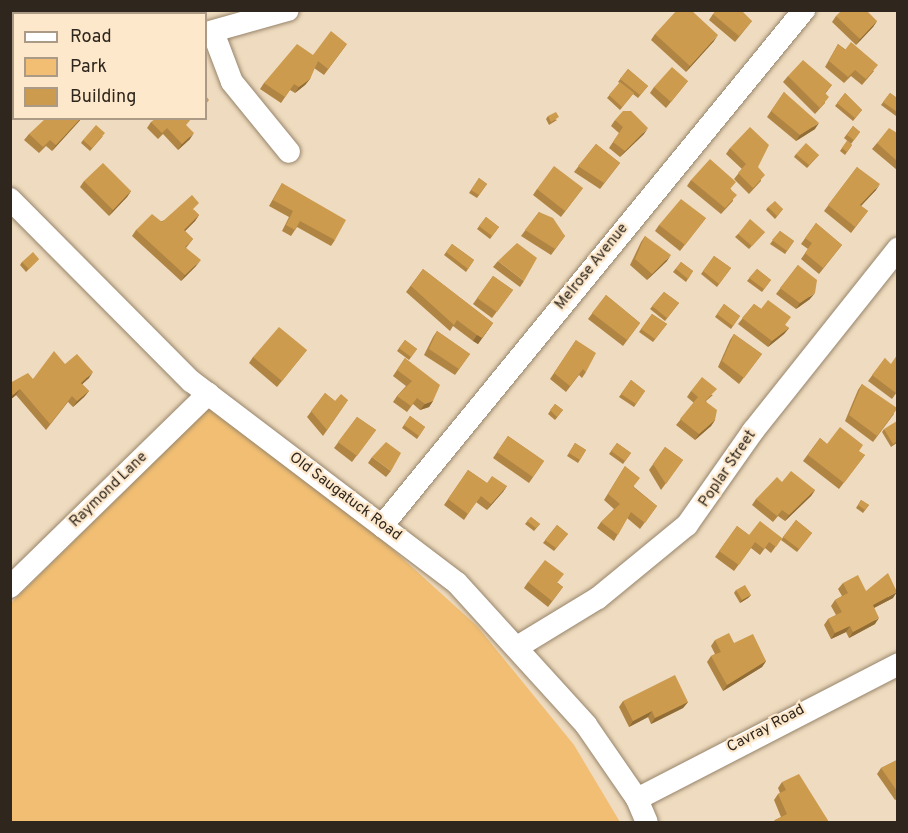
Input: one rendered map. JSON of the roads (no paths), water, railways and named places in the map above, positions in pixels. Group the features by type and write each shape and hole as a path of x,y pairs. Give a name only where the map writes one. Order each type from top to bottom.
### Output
{"street":[{"path":"288,10 209,33 232,82 289,152"},
{"name":"Melrose Avenue","path":"382,526 804,10"},
{"name":"Old Saugatuck Road","path":"10,199 208,394 457,583 519,646 586,725 637,799 647,822"},
{"name":"Poplar Street","path":"519,646 606,592 687,525 753,430 897,249"},
{"name":"Raymond Lane","path":"10,587 208,394"},
{"name":"Cavray Road","path":"637,799 897,664"}]}
